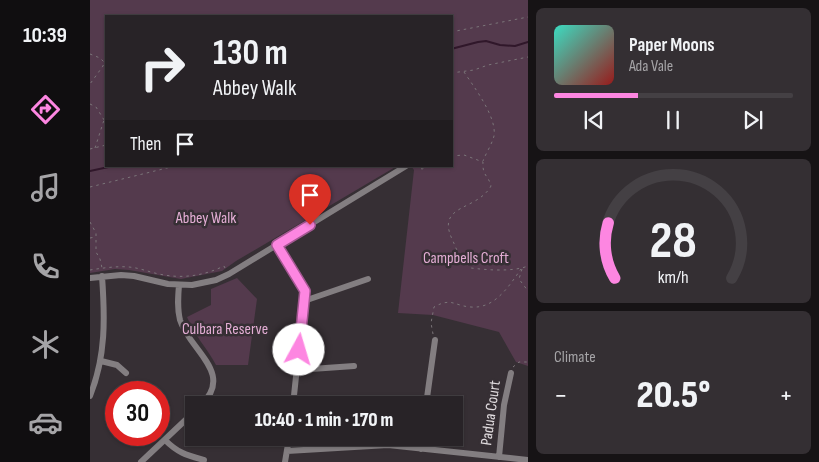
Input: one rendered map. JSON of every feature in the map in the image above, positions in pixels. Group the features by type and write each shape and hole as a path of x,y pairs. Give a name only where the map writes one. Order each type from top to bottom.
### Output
{"street":[{"path":"90,278 134,276 179,285 204,284 229,274 404,167"},
{"path":"277,245 305,291 294,396"},
{"path":"90,396 101,361 104,342 102,276"},
{"path":"304,301 368,279"},
{"path":"179,285 178,304 180,321 188,336 207,359 212,374 213,386 209,396"},
{"path":"427,396 435,340"},
{"path":"101,361 117,364 126,373"},
{"path":"297,370 354,366"},
{"name":"Padua Court","path":"499,457 504,405 510,373"},
{"path":"170,435 185,421"},
{"path":"170,445 182,454 204,460"},
{"path":"141,462 158,446"},
{"path":"285,462 288,446"},
{"path":"287,451 388,446 528,460"}],"path":[{"path":"453,32 528,17"},
{"path":"90,54 105,62 90,84"},
{"path":"453,73 528,57"},
{"path":"464,72 486,108 493,127 494,134 483,162 483,172 490,181 491,186 480,200 450,216 448,223 450,236 459,257 471,268 489,270 528,266"},
{"path":"90,104 96,107 104,120 95,148"},
{"path":"90,149 105,145"},
{"path":"453,156 464,155 483,162"},
{"path":"90,187 171,167"},
{"path":"90,222 96,237 96,252 102,268"},
{"path":"90,238 96,237"},
{"path":"90,270 128,267 165,276 180,277 200,275 224,266 229,274"},
{"path":"522,268 518,279 528,291"},
{"path":"435,340 431,323 434,306 444,301 472,307 487,305 506,291 522,268"},
{"path":"510,373 519,362 528,362"}],"green space":[{"path":"90,0 528,0 528,366 516,362 499,332 433,315 398,313 414,170 412,167 453,167 453,15 105,15 105,167 395,167 222,271 181,279 115,269 90,273"},
{"name":"Culbara Reserve","path":"237,278 257,299 248,365 216,365 193,330 187,317 211,305 211,289"}],"waterway":[{"path":"453,48 486,41 500,45 515,46 528,42"},
{"path":"90,171 108,167"}],"route":[{"path":"299,350 305,291 277,245 310,225"}],"park label":[{"name":"Abbey Walk","path":"206,218"},
{"name":"Campbells Croft","path":"466,258"}]}
